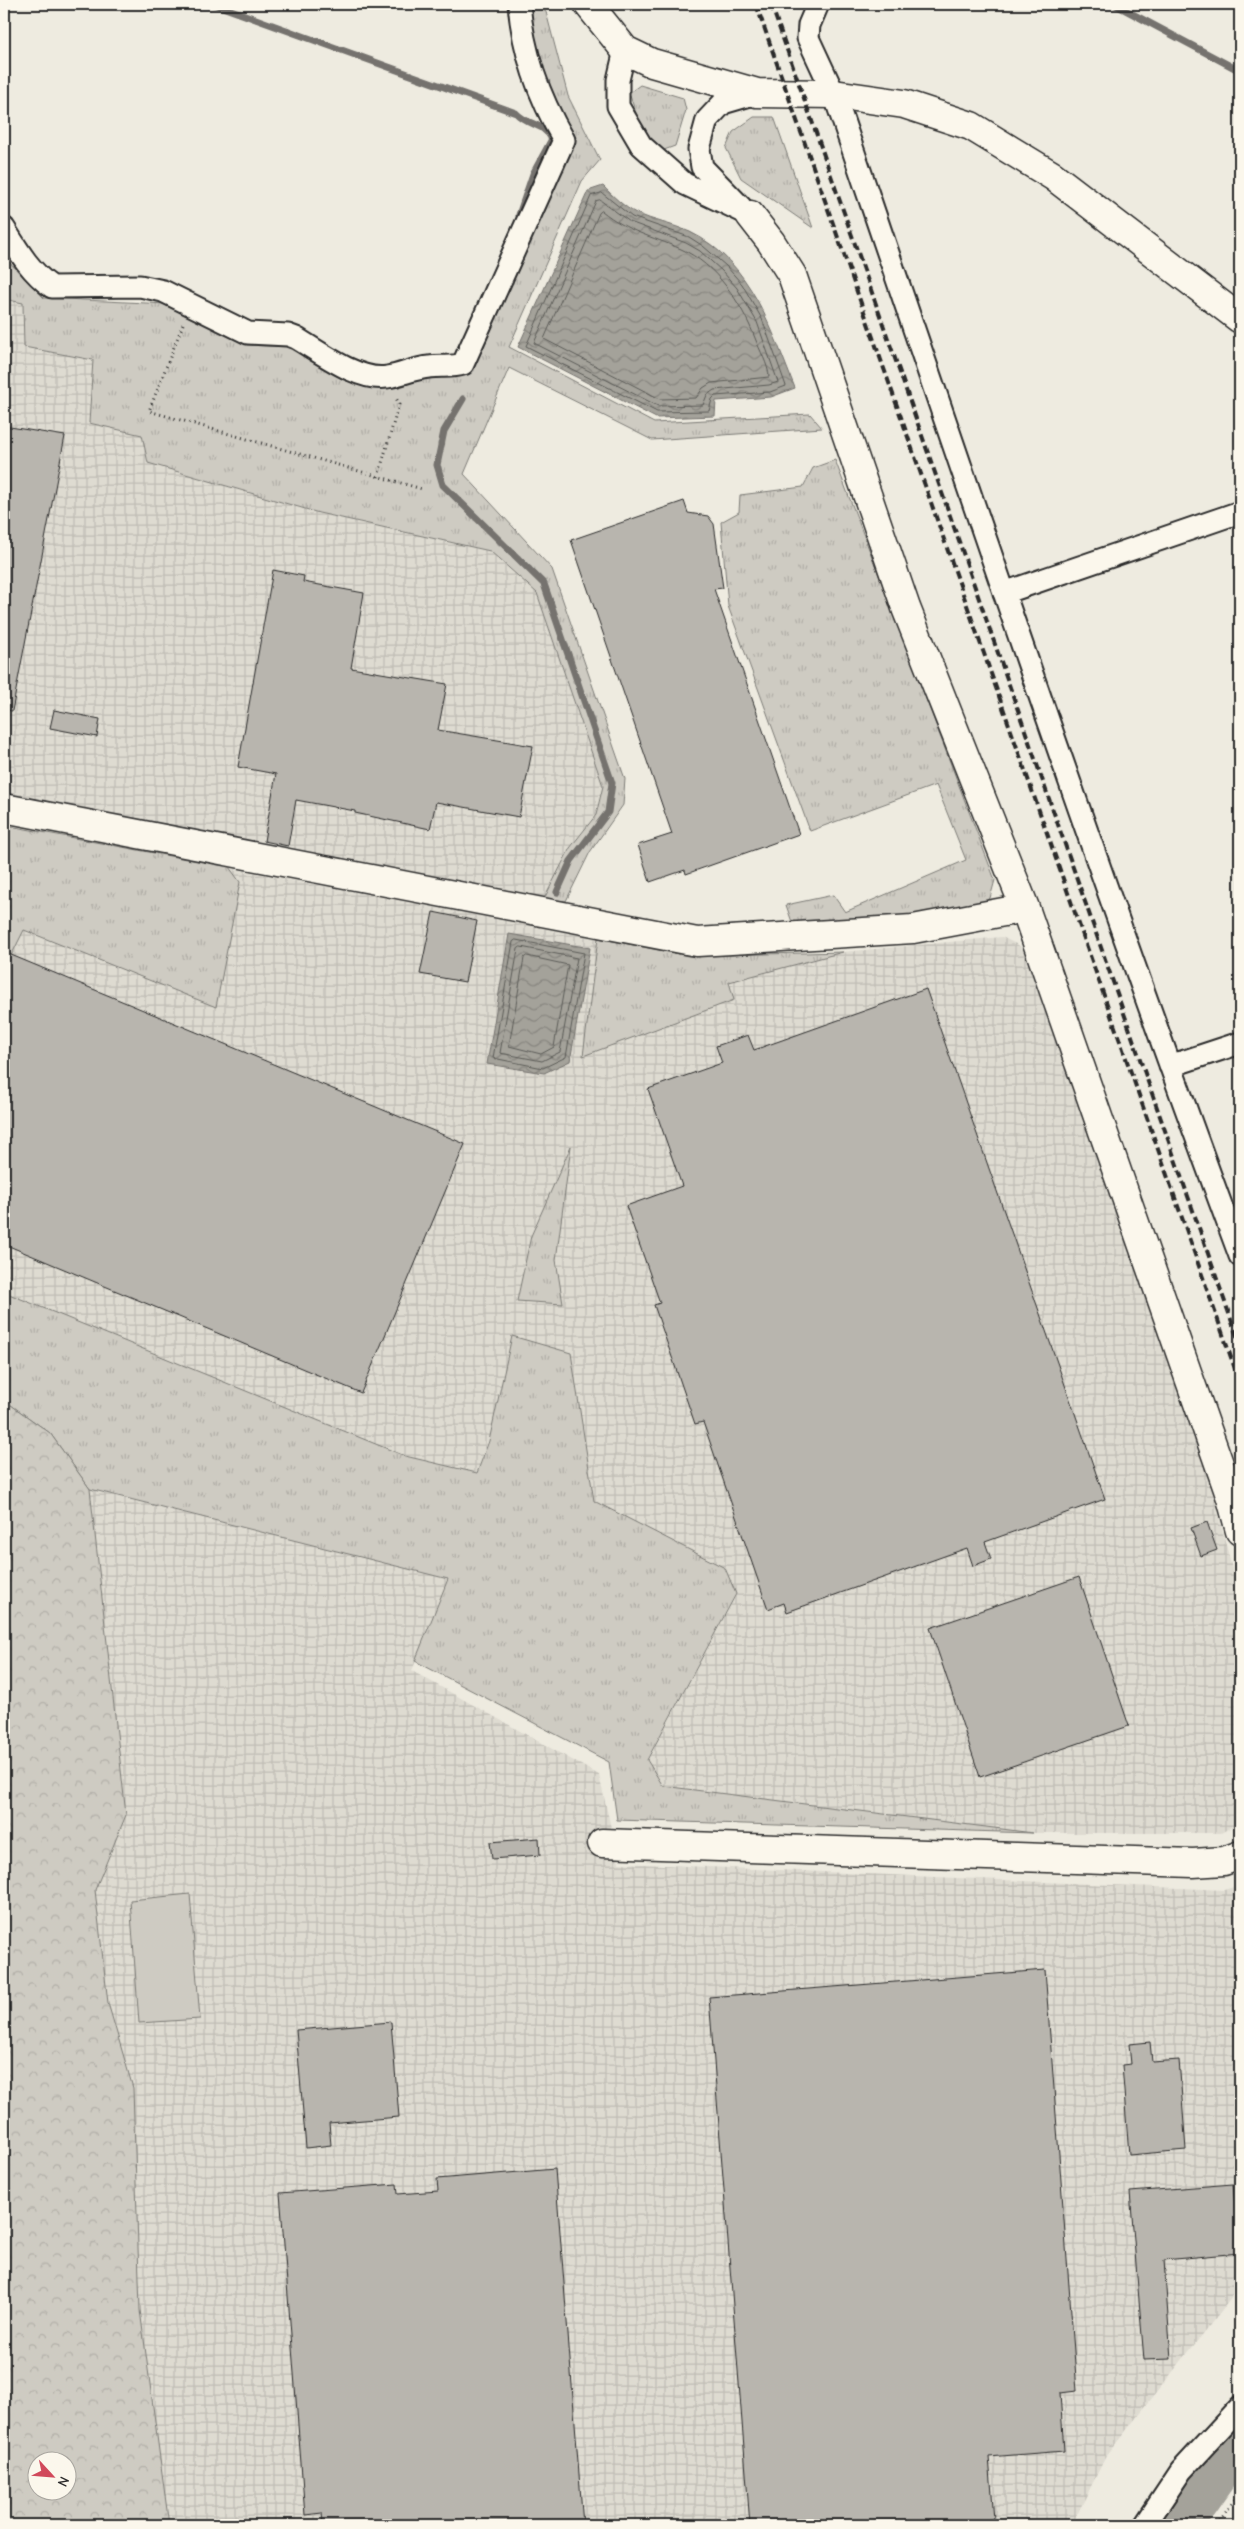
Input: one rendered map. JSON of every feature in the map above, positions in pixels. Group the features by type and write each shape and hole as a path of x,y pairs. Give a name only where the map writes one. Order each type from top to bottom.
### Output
{"street":[{"path":"4,228 22,256 43,281 52,287 140,286 163,290 248,333 288,335 358,373 373,377 386,377 428,366 456,367 463,364 563,146 564,140 548,113 535,76 521,23 520,4"},
{"path":"588,4 625,50 652,63 757,94"},
{"path":"818,4 809,25 808,38 834,94 1004,593 1170,1066 1240,1256"},
{"path":"625,50 618,80 618,106 640,145 685,184 750,215"},
{"path":"1240,319 1053,176 971,126 904,104 834,94 757,94 724,103 707,120 699,149 702,167 750,215 771,242 792,275 906,608 1026,908 1231,1498 1240,1532"},
{"path":"1004,593 1240,512"},
{"path":"4,808 697,942 913,929 1026,908"},
{"path":"1170,1066 1240,1042"},
{"path":"602,1843 1193,1863 1224,1861 1240,1855"},
{"path":"1145,2525 1181,2472 1240,2407"}],"path":[{"path":"191,304 149,411 422,489"},
{"path":"378,477 399,404 386,377"},
{"path":"1217,2525 1240,2492"}],"shaded area":[{"path":"4,299 23,302 24,347 93,360 89,423 142,435 148,463 319,513 490,551 537,593 603,786 596,815 570,848 544,899 4,795"},
{"path":"4,825 688,956 843,952 1002,937 1022,947 1206,1465 1240,1600 1240,1822 1221,1833 1033,1833 663,1787 647,1761 736,1595 594,1501 488,1441 477,1473 56,1377 4,1345"},
{"path":"56,1488 90,1489 448,1579 412,1671 599,1775 619,1863 1224,1890 1240,1885 1240,2287 1106,2456 1072,2525 142,2525"}],"green space":[{"path":"536,4 546,12 568,96 600,160 582,181 509,347 654,423 810,414 822,428 652,440 509,368 464,474 552,569 625,779 623,805 590,852 566,901 544,899 570,848 596,815 603,786 537,593 490,551 319,513 148,463 142,435 89,423 93,360 24,347 23,303 4,299 4,257 44,298 166,304 247,345 291,347 368,387 467,374 574,139 553,105 528,12"},
{"path":"640,85 683,98 686,110 675,146 664,150 642,130 629,93"},
{"path":"754,117 774,117 813,228 741,178 726,148 733,132"},
{"path":"835,460 995,880 990,898 968,912 792,922 786,905 833,895 845,912 966,860 936,785 810,831 728,606 721,522 739,512 740,495 803,487 813,468"},
{"path":"4,825 229,867 240,882 216,1007 24,930 4,970"},
{"path":"598,938 688,956 843,952 729,982 734,1000 583,1056"},
{"path":"571,1146 556,1260 563,1304 517,1301 531,1236"},
{"path":"4,1292 405,1456 477,1473 489,1441 512,1336 571,1353 594,1501 725,1568 736,1594 647,1760 663,1786 1033,1833 617,1820 609,1762 415,1661 448,1579 90,1489 50,1433 4,1400"},
{"path":"4,1400 50,1433 90,1489 126,1815 95,1890 108,2003 133,2088 140,2310 169,2525 4,2525"},
{"path":"190,1894 200,2019 139,2023 130,1900"}],"water":[{"path":"603,186 632,211 690,232 711,245 729,261 744,279 768,321 795,388 771,397 716,401 715,416 656,418 518,347 588,191"},
{"path":"509,934 590,948 570,1061 544,1073 487,1064"}],"building":[{"path":"4,426 65,436 12,711 4,710"},
{"path":"684,501 688,513 708,516 714,524 723,588 714,589 799,834 686,874 685,870 650,882 638,845 672,834 571,540"},
{"path":"273,570 304,576 303,582 364,593 351,668 447,684 438,730 533,746 519,817 436,802 430,829 355,813 355,811 296,800 288,846 264,841 276,774 238,767"},
{"path":"54,710 100,719 97,737 50,728"},
{"path":"433,912 477,921 465,982 420,974"},
{"path":"4,952 465,1144 361,1393 4,1244"},
{"path":"926,989 1105,1499 985,1542 991,1559 973,1566 967,1548 787,1612 784,1603 768,1609 703,1422 695,1424 654,1305 660,1303 626,1206 682,1186 648,1089 722,1063 716,1046 748,1035 754,1050"},
{"path":"1207,1522 1217,1550 1201,1556 1191,1528"},
{"path":"1079,1577 1129,1726 980,1777 930,1628"},
{"path":"539,1838 540,1855 492,1859 490,1842"},
{"path":"1045,1970 1077,2391 1060,2393 1064,2451 989,2457 994,2519 969,2521 970,2525 750,2525 709,1997"},
{"path":"391,2022 399,2117 329,2123 331,2145 306,2148 296,2030"},
{"path":"1150,2042 1152,2062 1179,2060 1186,2150 1129,2155 1122,2065 1131,2064 1129,2044"},
{"path":"555,2169 583,2525 323,2525 322,2513 305,2515 280,2193 397,2184 398,2194 438,2191 437,2179"},
{"path":"1233,2184 1239,2253 1164,2260 1171,2359 1144,2360 1130,2192"}],"waterway":[{"path":"214,4 516,113 525,120 540,127 552,139 533,174 519,215"},
{"path":"1114,4 1240,71"},
{"path":"463,399 444,431 437,465 443,485 544,584 612,783 608,812 571,861 557,892"},
{"path":"1182,2525 1220,2471 1240,2449"}],"railway":[{"path":"756,4 1240,1383"},
{"path":"771,4 1240,1345"}]}
